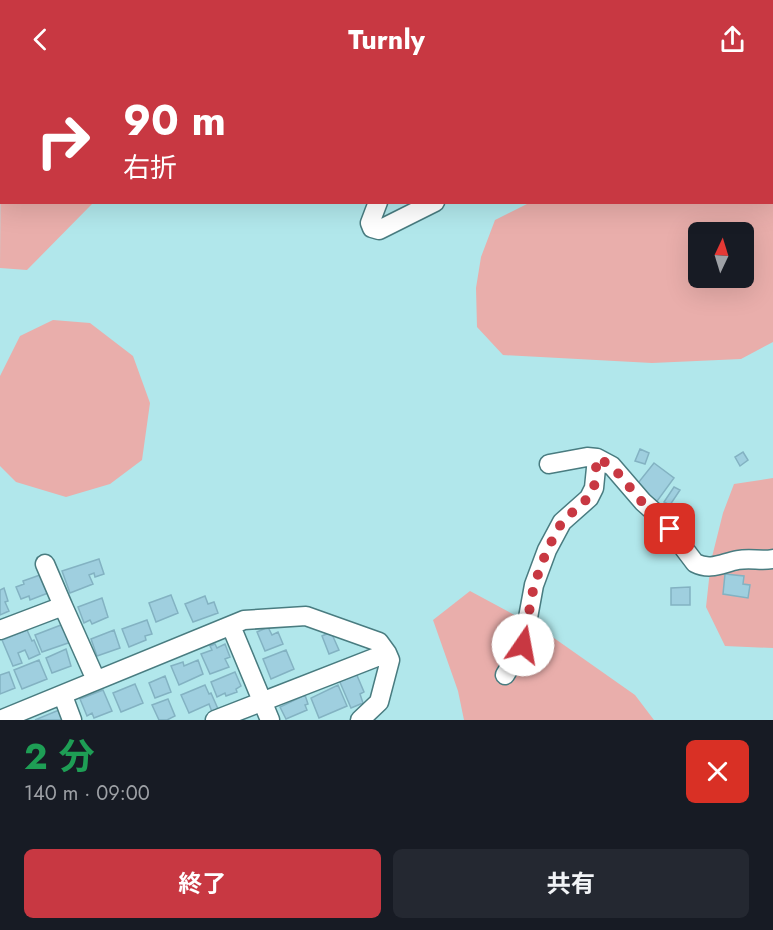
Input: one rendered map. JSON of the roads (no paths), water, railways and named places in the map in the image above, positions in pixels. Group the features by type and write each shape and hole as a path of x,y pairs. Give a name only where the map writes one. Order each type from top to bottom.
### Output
{"street":[{"path":"377,204 370,223 372,228 379,230 431,204"},
{"path":"549,464 587,457 597,458 612,466 642,502 661,518 695,563 703,567 740,560 773,559"},
{"path":"505,675 523,645 534,585 547,550 562,522 588,498 594,488 597,458"},
{"path":"45,564 96,681"},
{"path":"0,630 63,606"},
{"path":"0,720 244,620 306,616 379,642 387,653 390,660 379,702 360,720"},
{"path":"231,626 270,720"},
{"path":"215,720 387,653"},
{"path":"63,696 72,720"}]}
